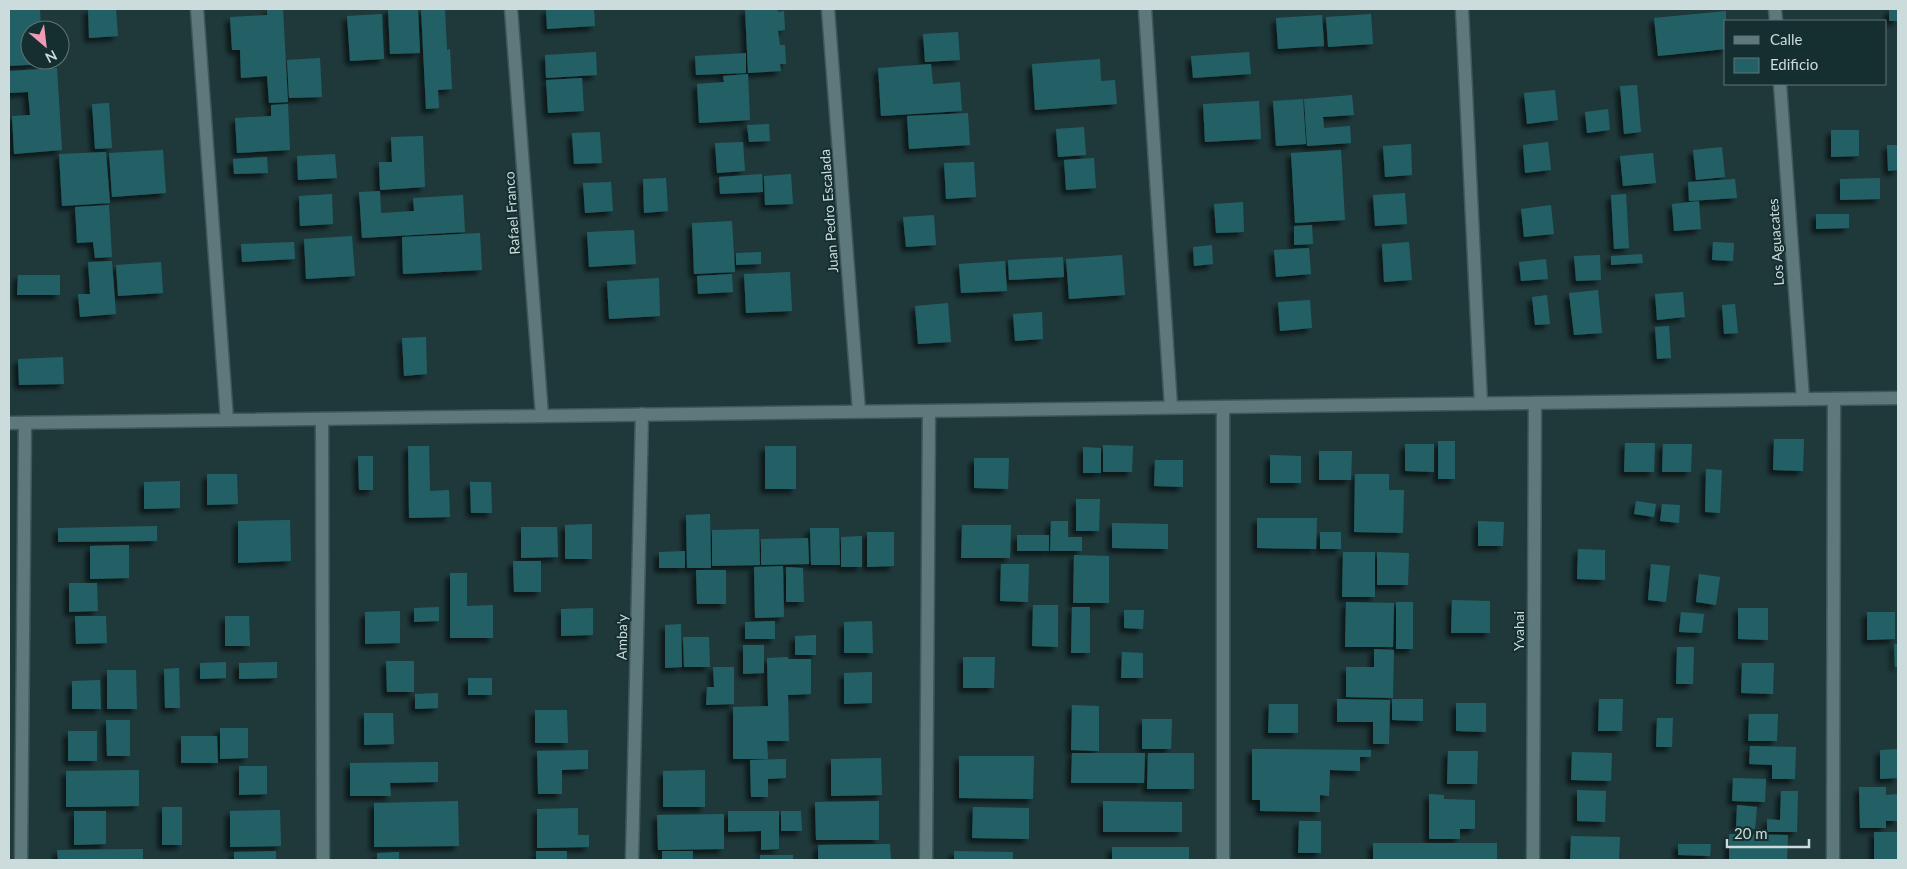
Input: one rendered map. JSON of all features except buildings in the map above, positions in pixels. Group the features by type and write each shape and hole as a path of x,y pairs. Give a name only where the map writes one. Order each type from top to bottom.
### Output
{"street":[{"path":"197,9 227,420"},
{"name":"Rafael Franco","path":"511,9 542,416"},
{"name":"Juan Pedro Escalada","path":"828,9 859,411"},
{"path":"1145,9 1171,407"},
{"path":"1462,9 1481,403"},
{"name":"Los Aguacates","path":"1780,85 1803,399"},
{"path":"9,423 1898,398"},
{"path":"1833,860 1834,399"},
{"name":"Yvahai","path":"1533,860 1535,403"},
{"path":"1223,407 1223,860"},
{"path":"926,860 929,410"},
{"name":"Amba'y","path":"632,860 642,414"},
{"path":"322,419 323,860"},
{"path":"21,860 25,423"}]}
